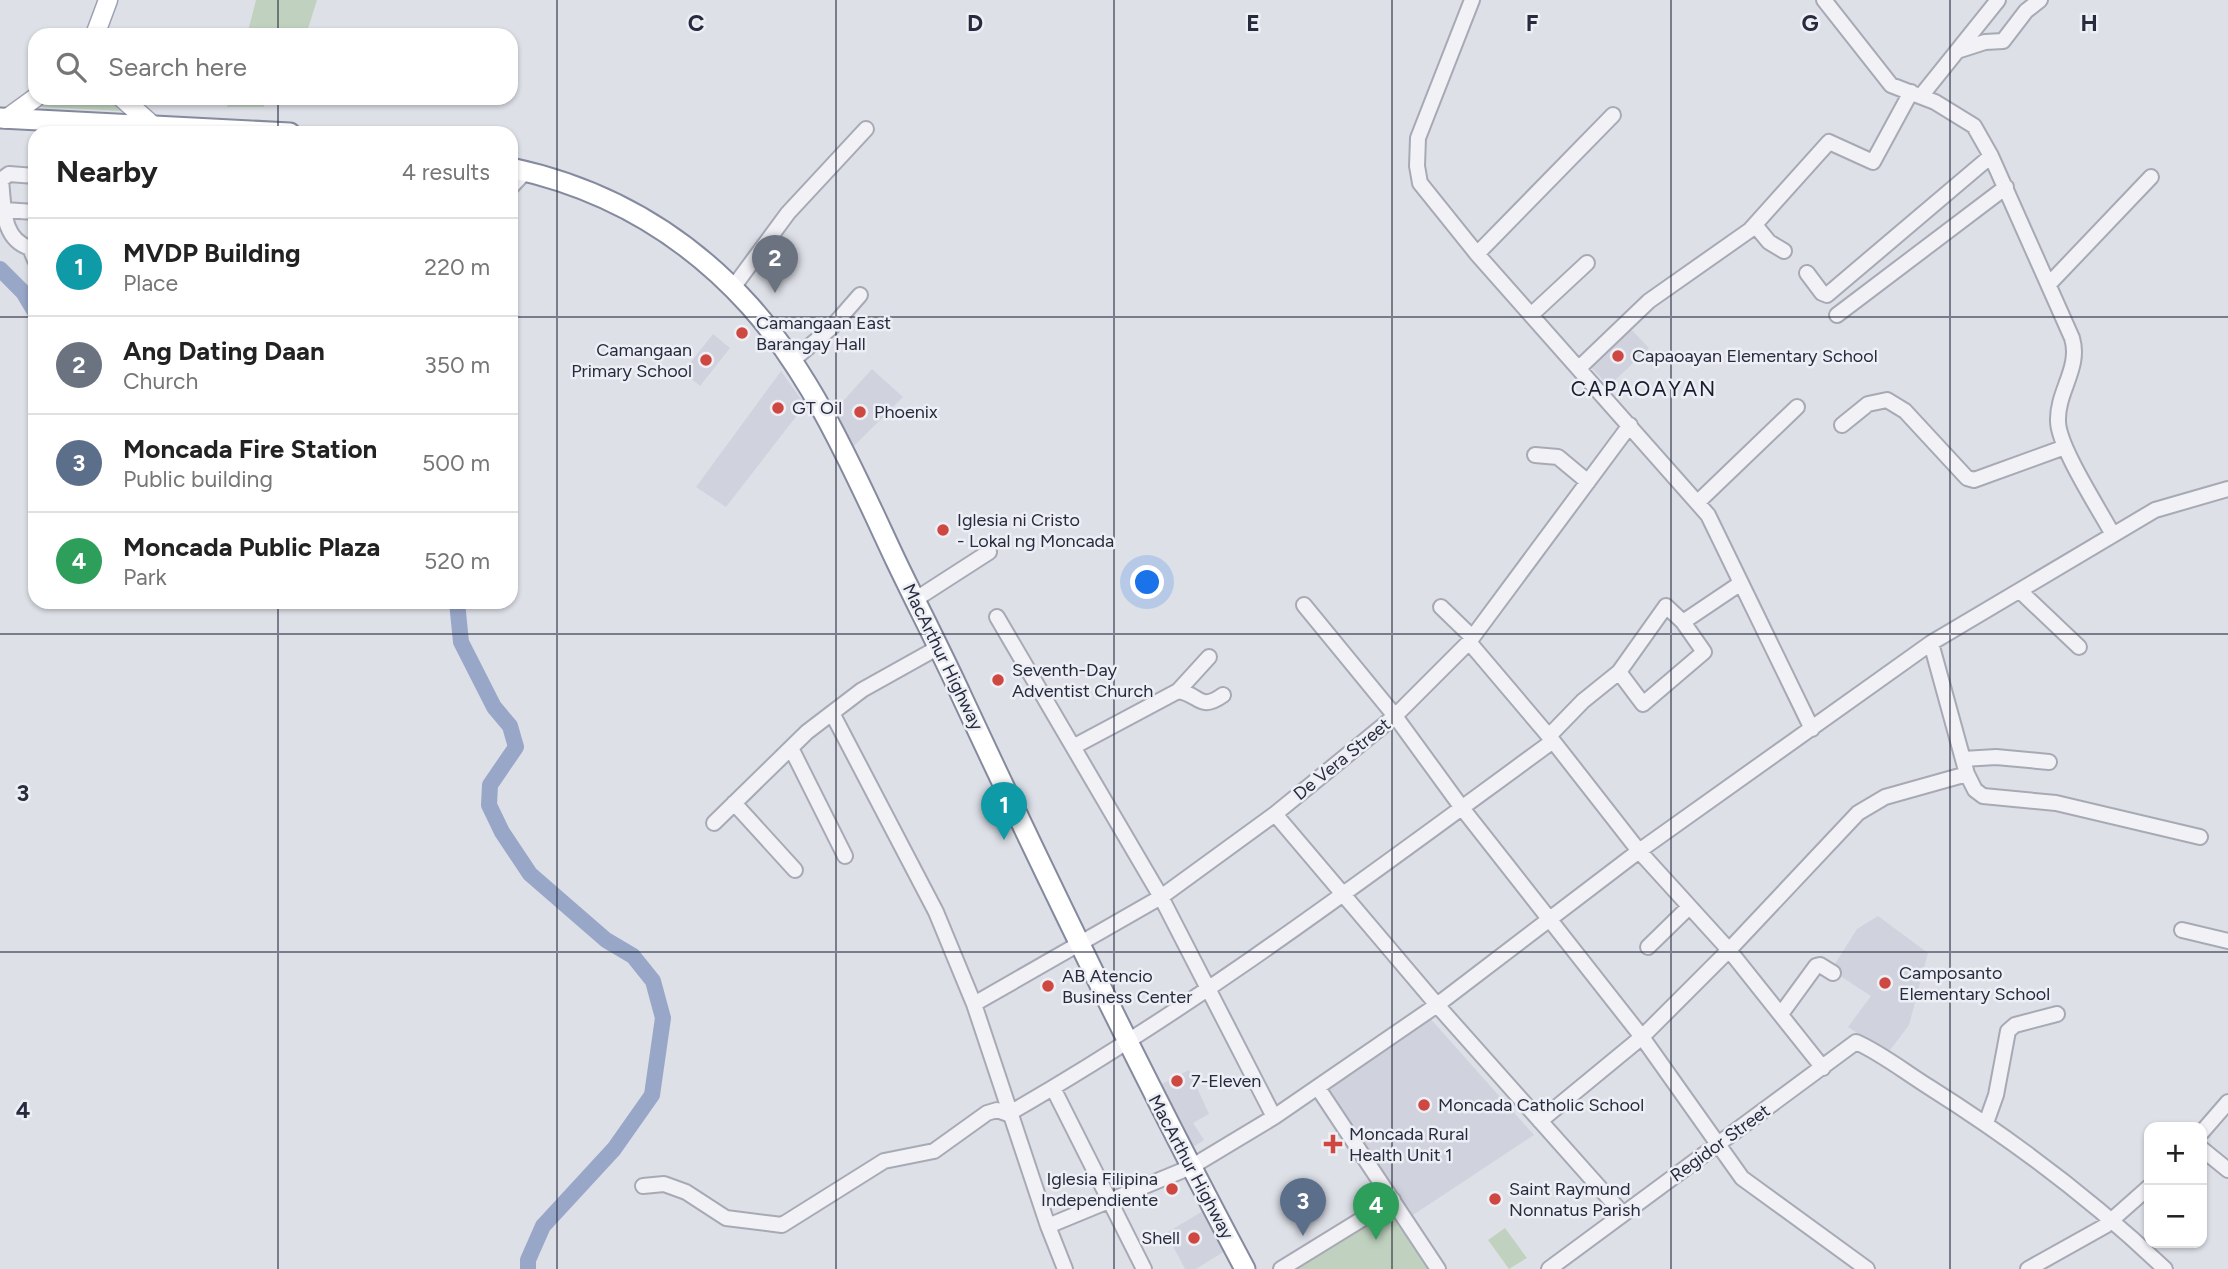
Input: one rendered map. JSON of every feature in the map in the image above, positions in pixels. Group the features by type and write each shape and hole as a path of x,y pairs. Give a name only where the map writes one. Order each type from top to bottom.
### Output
{"highway":[{"path":"3,118 47,126"},
{"path":"85,126 182,126"},
{"name":"MacArthur Highway","path":"518,170 590,191 624,207 683,244 764,323 792,361 831,429 916,599 1127,1042 1245,1269"}],"main road":[{"path":"98,28 108,0"},
{"path":"3,118 28,103"},
{"path":"130,105 151,124"}],"street":[{"path":"1472,0 1418,138 1417,158 1423,187 1477,254 1698,502 1723,540 1812,729"},
{"path":"1824,0 1891,85 1916,94 1974,126 1991,156 2050,283 2075,348 2076,358 2057,424 2065,447 2112,533"},
{"path":"1579,368 1649,301 1755,225 1829,142 1873,162 1916,94 1957,51 1998,0"},
{"path":"1957,51 1985,41 2003,41 2026,11 2040,0"},
{"path":"1477,254 1613,115"},
{"path":"732,289 788,214 866,129"},
{"path":"1807,273 1822,293 1827,295 1991,156"},
{"path":"28,176 4,175 1,180 10,233 28,249"},
{"path":"2050,283 2151,177"},
{"path":"1837,315 2006,187"},
{"path":"4,210 28,212"},
{"path":"1755,225 1769,242 1784,251"},
{"path":"1531,315 1587,263"},
{"path":"792,361 832,327 860,295"},
{"path":"1842,425 1868,404 1887,400 1905,411 1967,478 1974,480 2065,447"},
{"path":"1698,502 1797,407"},
{"name":"De Vera Street","path":"974,1003 1081,945 1161,897 1275,814 1395,716 1470,639 1630,425"},
{"path":"1535,455 1558,457 1588,482"},
{"path":"1048,1226 1191,1167 1274,1117 1437,1004 1639,851 1931,643 2112,533 2155,510 2228,489"},
{"path":"916,599 989,552"},
{"path":"1683,622 1741,583"},
{"path":"2020,591 2079,647"},
{"path":"1304,605 1395,716 1462,808 1642,1037 1717,1144 1752,1187 1867,1269"},
{"path":"1008,1114 1210,990 1344,896 1462,808 1551,738 1583,701 1619,672 1666,606 1683,622 1704,652 1646,703 1641,702 1619,672"},
{"path":"1441,607 1551,738 1639,851 1729,950 1823,1068"},
{"path":"998,617 1161,897 1274,1117"},
{"path":"1931,643 1967,774 1975,790 1983,796 2056,803 2200,837"},
{"path":"714,822 791,748 832,713 862,690 939,647"},
{"path":"1073,747 1178,691 1209,657"},
{"path":"1178,691 1207,703 1223,695"},
{"path":"832,713 936,912 974,1003 1008,1114 1065,1269"},
{"path":"791,748 845,856"},
{"path":"1963,759 1996,757 2049,762"},
{"path":"1540,1121 1642,1037 1729,950 1858,813 1885,797 1967,774"},
{"path":"734,803 795,870"},
{"path":"1275,814 1437,1004 1623,1214"},
{"path":"1648,947 1689,907"},
{"path":"2182,930 2228,941"},
{"path":"1780,1014 1816,966 1821,965 1833,973"},
{"path":"2057,1014 2015,1025 2008,1031 1996,1095 1986,1123 2112,1219 2165,1269"},
{"name":"Regidor Street","path":"1549,1269 1856,1042 1986,1123"},
{"path":"1318,1087 1438,1269"},
{"path":"1053,1088 1144,1269"},
{"path":"2207,1126 2228,1102"},
{"path":"643,1186 663,1184 686,1192 726,1218 782,1225 884,1161 934,1151 987,1113 997,1110 1008,1114"},
{"path":"2207,1154 2228,1170"},
{"path":"2028,1269 2112,1219 2144,1191"},
{"path":"1281,1269 1393,1200"}],"shaded area":[{"name":"Capaoayan Elementary School","path":"1627,325 1649,348 1609,386 1587,363"},
{"name":"Camangaan Primary School","path":"713,334 730,348 700,386 683,372"},
{"path":"872,369 903,397 854,446 835,410"},
{"path":"781,371 805,405 726,507 696,487"},
{"name":"Camposanto Elementary School","path":"1878,916 1928,953 1909,1025 1888,1053 1848,1027 1871,996 1831,970 1857,929"},
{"name":"Moncada Catholic School","path":"1428,1016 1534,1135 1410,1217 1327,1086"},
{"path":"1189,1070 1209,1114 1193,1123 1204,1140 1190,1149 1156,1087"},
{"path":"1203,1211 1225,1251 1196,1269 1185,1269 1166,1233"}],"green space":[{"path":"256,0 317,0 308,28 249,28"},
{"path":"119,105 121,111 41,107"},
{"path":"228,105 264,105 264,107 227,107"},
{"path":"1392,1211 1428,1269 1293,1269"},
{"path":"1505,1228 1527,1258 1509,1269 1488,1240"}],"waterway":[{"path":"0,269 28,300"},
{"path":"458,609 461,642 494,707 510,726 516,747 490,785 489,805 502,832 530,874 606,940 633,956 653,981 663,1018 652,1095 614,1149 543,1226 528,1260 528,1269"}],"place":[{"name":"Ang Dating Daan","path":"775,293"},
{"name":"Camangaan East Barangay Hall","path":"742,333"},
{"name":"Capaoayan Elementary School","path":"1618,356"},
{"name":"Camangaan Primary School","path":"706,360"},
{"name":"GT Oil","path":"778,408"},
{"name":"Phoenix","path":"860,412"},
{"name":"Iglesia ni Cristo - Lokal ng Moncada","path":"943,530"},
{"name":"Seventh-Day Adventist Church","path":"998,680"},
{"name":"MVDP Building","path":"1004,840"},
{"name":"Camposanto Elementary School","path":"1885,983"},
{"name":"AB Atencio Business Center","path":"1048,986"},
{"name":"7-Eleven","path":"1177,1081"},
{"name":"Moncada Catholic School","path":"1424,1105"},
{"name":"Moncada Rural Health Unit 1","path":"1333,1144"},
{"name":"Iglesia Filipina Independiente","path":"1172,1189"},
{"name":"Saint Raymund Nonnatus Parish","path":"1495,1199"},
{"name":"Moncada Fire Station","path":"1303,1236"},
{"name":"Shell","path":"1194,1238"},
{"name":"Moncada Public Plaza","path":"1376,1240"}],"district":[{"name":"CAPAOAYAN","path":"1644,388"}]}
